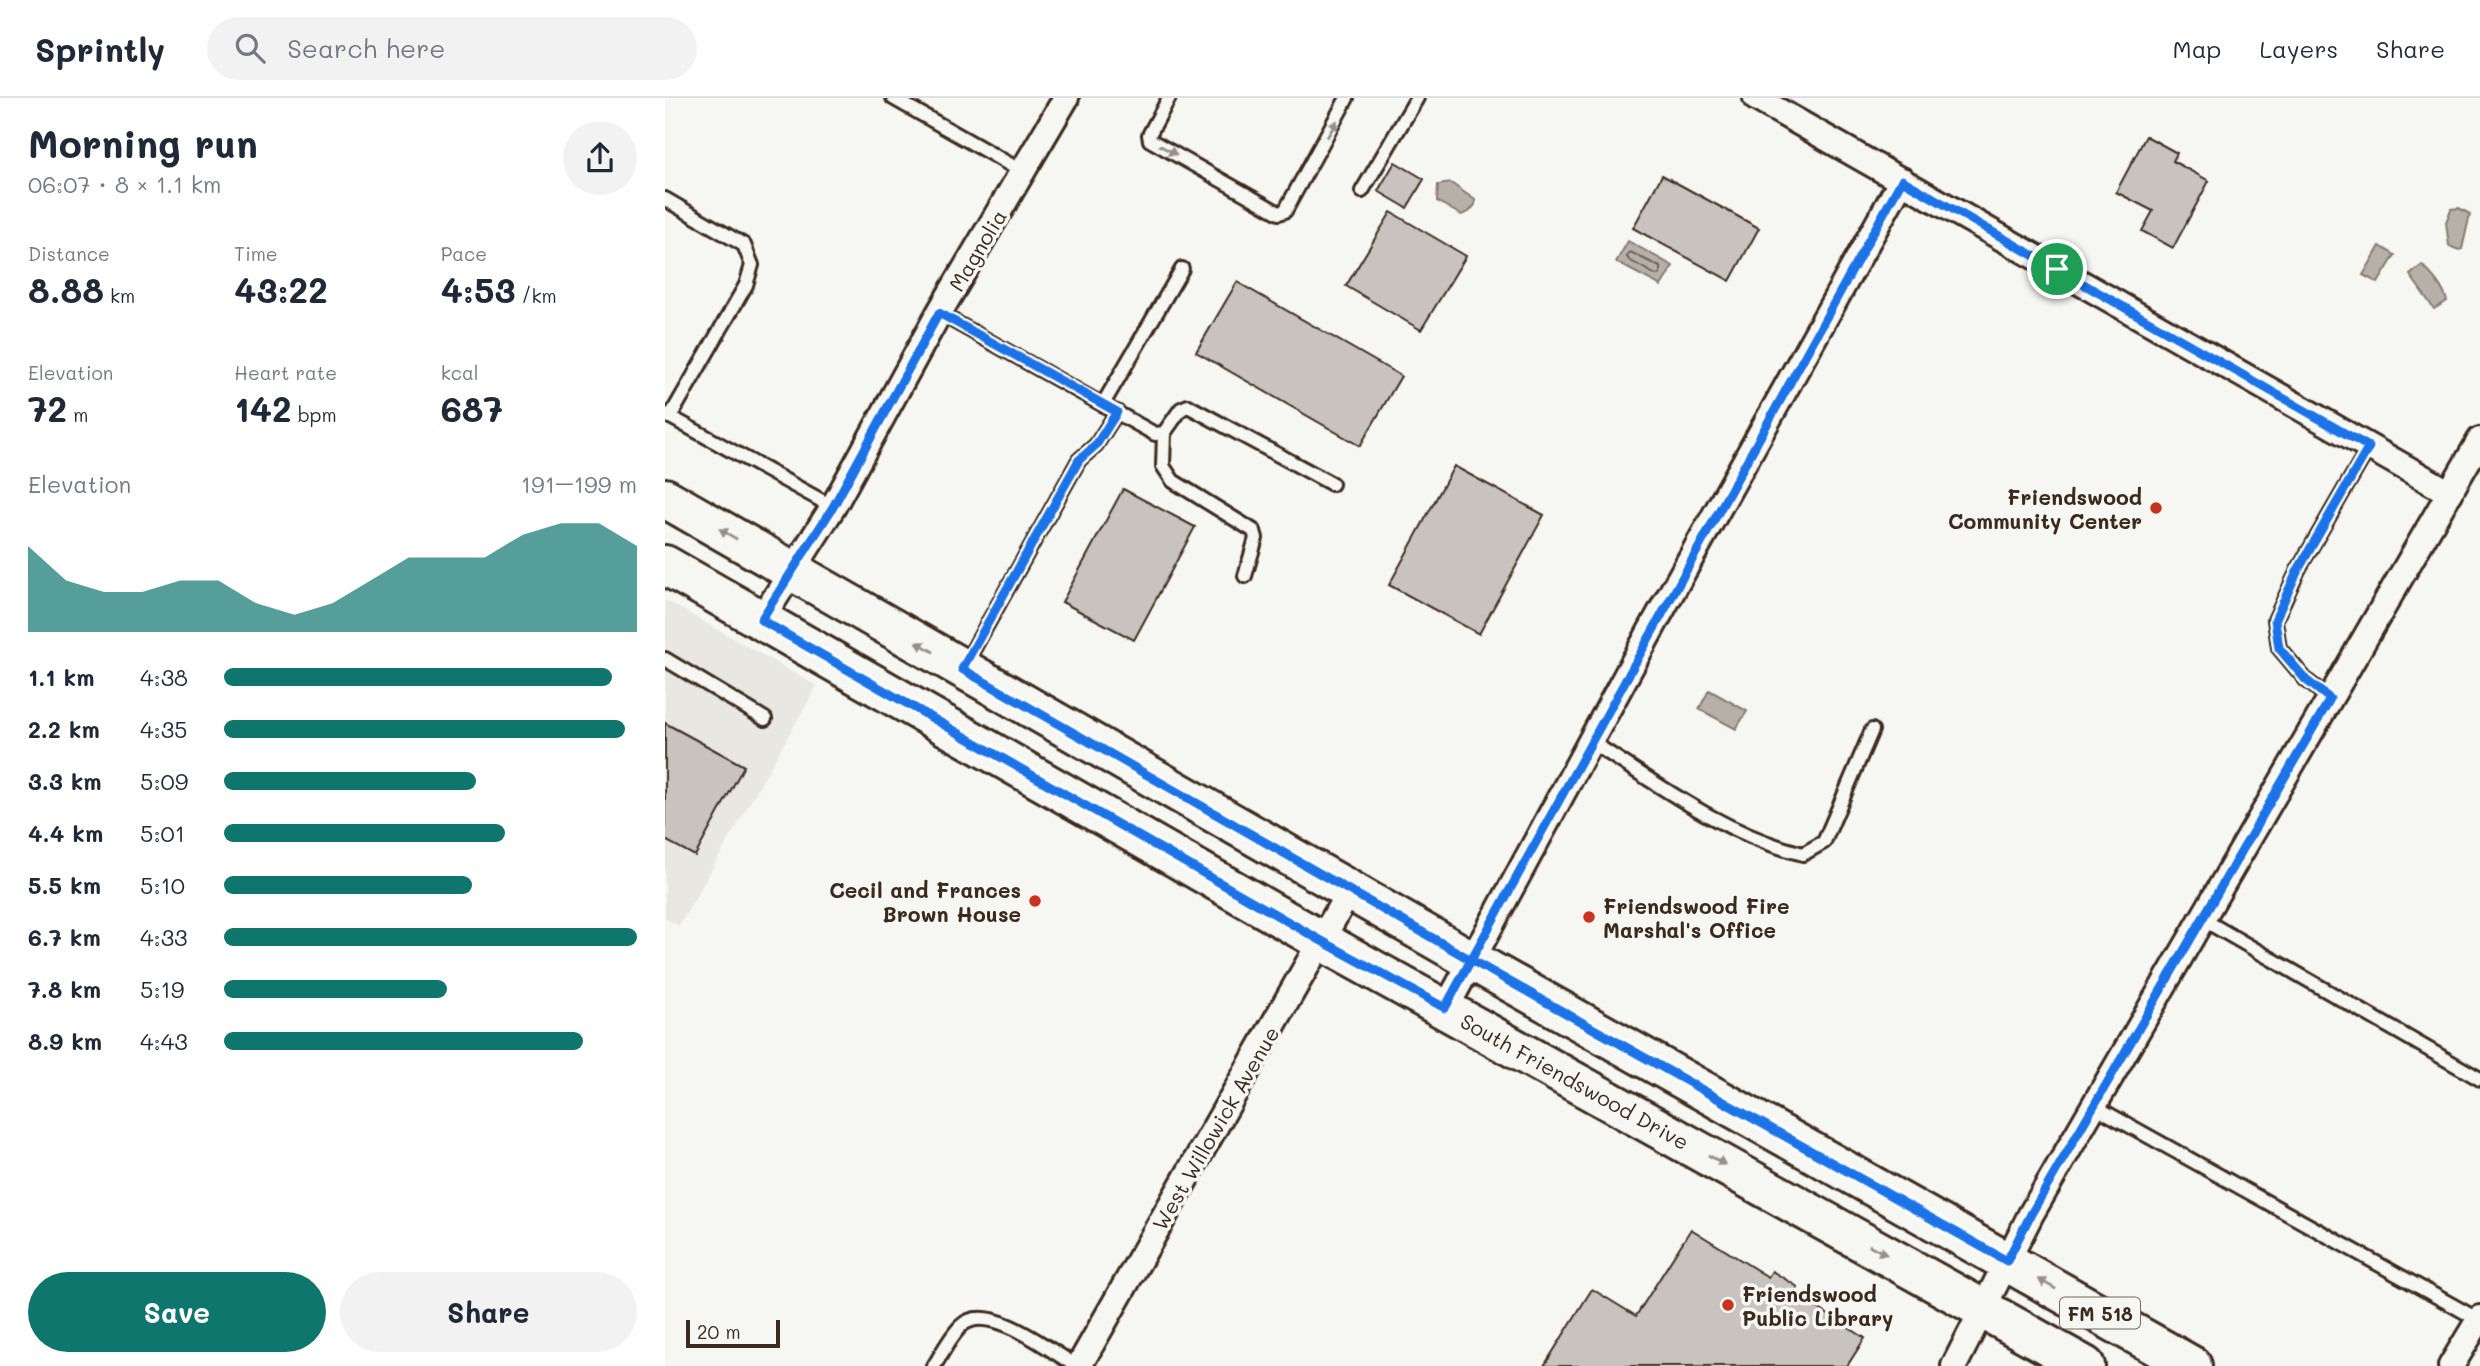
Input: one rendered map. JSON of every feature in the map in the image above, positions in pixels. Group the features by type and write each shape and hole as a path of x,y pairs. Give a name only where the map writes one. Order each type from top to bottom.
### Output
{"main road":[{"name":"FM 518","path":"665,498 1471,960 2192,1366"},
{"name":"South Friendswood Drive","path":"671,572 761,620 1320,940 2085,1366"}],"street":[{"name":"Magnolia","path":"761,620 833,507 939,313 1066,98"},
{"path":"1756,98 2450,493"},
{"path":"1445,1008 1902,180"},
{"path":"1954,1366 2031,1214 2480,440"},
{"name":"West Willowick Avenue","path":"1077,1366 1350,890"},
{"path":"2451,1366 2479,1319"}],"lane":[{"path":"893,98 1023,172"},
{"path":"1169,98 1149,135 1150,140 1279,213 1285,211 1344,109 1347,98"},
{"path":"1362,191 1417,98"},
{"path":"665,199 744,245 752,265 746,285 668,415 833,507"},
{"path":"1103,404 1182,269"},
{"path":"939,313 1155,434 1164,433"},
{"path":"1245,576 1256,538 1254,531 1173,481 1163,466 1164,433 1181,410 1188,406 1332,484"},
{"path":"962,669 1079,460 1096,445 1117,412"},
{"path":"2330,699 2306,680 2279,648 2275,620 2298,570 2369,447"},
{"path":"665,659 765,719"},
{"path":"1590,741 1721,823 1775,847 1803,854 1824,842 1872,730"},
{"path":"2202,919 2480,1079"},
{"path":"2094,1106 2479,1319"},
{"path":"934,1366 962,1325 977,1317 1004,1322 1077,1366"}],"shaded area":[{"path":"665,600 817,686 679,926 665,918"}],"water":[{"path":"1451,183 1475,200 1475,205 1469,212 1461,215 1437,201 1438,185"},
{"path":"2459,208 2470,214 2462,249 2459,250 2449,246 2446,222 2451,209"},
{"path":"1628,241 1673,266 1661,286 1616,262"},
{"path":"2380,246 2395,255 2378,283 2363,275"},
{"path":"2422,265 2437,282 2447,301 2434,309 2410,275"},
{"path":"1709,690 1747,711 1736,729 1699,709"}],"building":[{"path":"2146,136 2177,153 2173,161 2209,181 2173,248 2142,231 2153,211 2116,192"},
{"path":"1395,162 1424,179 1407,208 1378,191"},
{"path":"1662,175 1759,228 1730,281 1633,228"},
{"path":"1391,212 1466,256 1421,330 1346,286"},
{"path":"1237,282 1401,376 1360,446 1196,352"},
{"path":"1454,466 1544,515 1479,634 1389,585"},
{"path":"1123,489 1195,527 1134,640 1062,602"},
{"path":"665,723 744,766 695,856 665,840"},
{"name":"Friendswood Public Library","path":"1691,1229 1768,1277 1772,1271 1798,1287 1794,1293 1865,1338 1847,1366 1544,1366 1592,1289 1636,1316"}],"place":[{"name":"Friendswood Community Center","path":"2156,508"},
{"name":"Cecil and Frances Brown House","path":"1035,901"},
{"name":"Friendswood Fire Marshal's Office","path":"1589,917"},
{"name":"Friendswood Public Library","path":"1728,1305"}],"route":[{"path":"2057,269 1902,180 1659,615 1471,960 962,669 1079,460 1096,445 1117,412 939,313 833,507 761,620 1320,940 1445,1008 1471,960 2007,1261 2031,1214 2330,699 2306,680 2279,648 2275,620 2298,570 2369,447 2057,269"}]}
